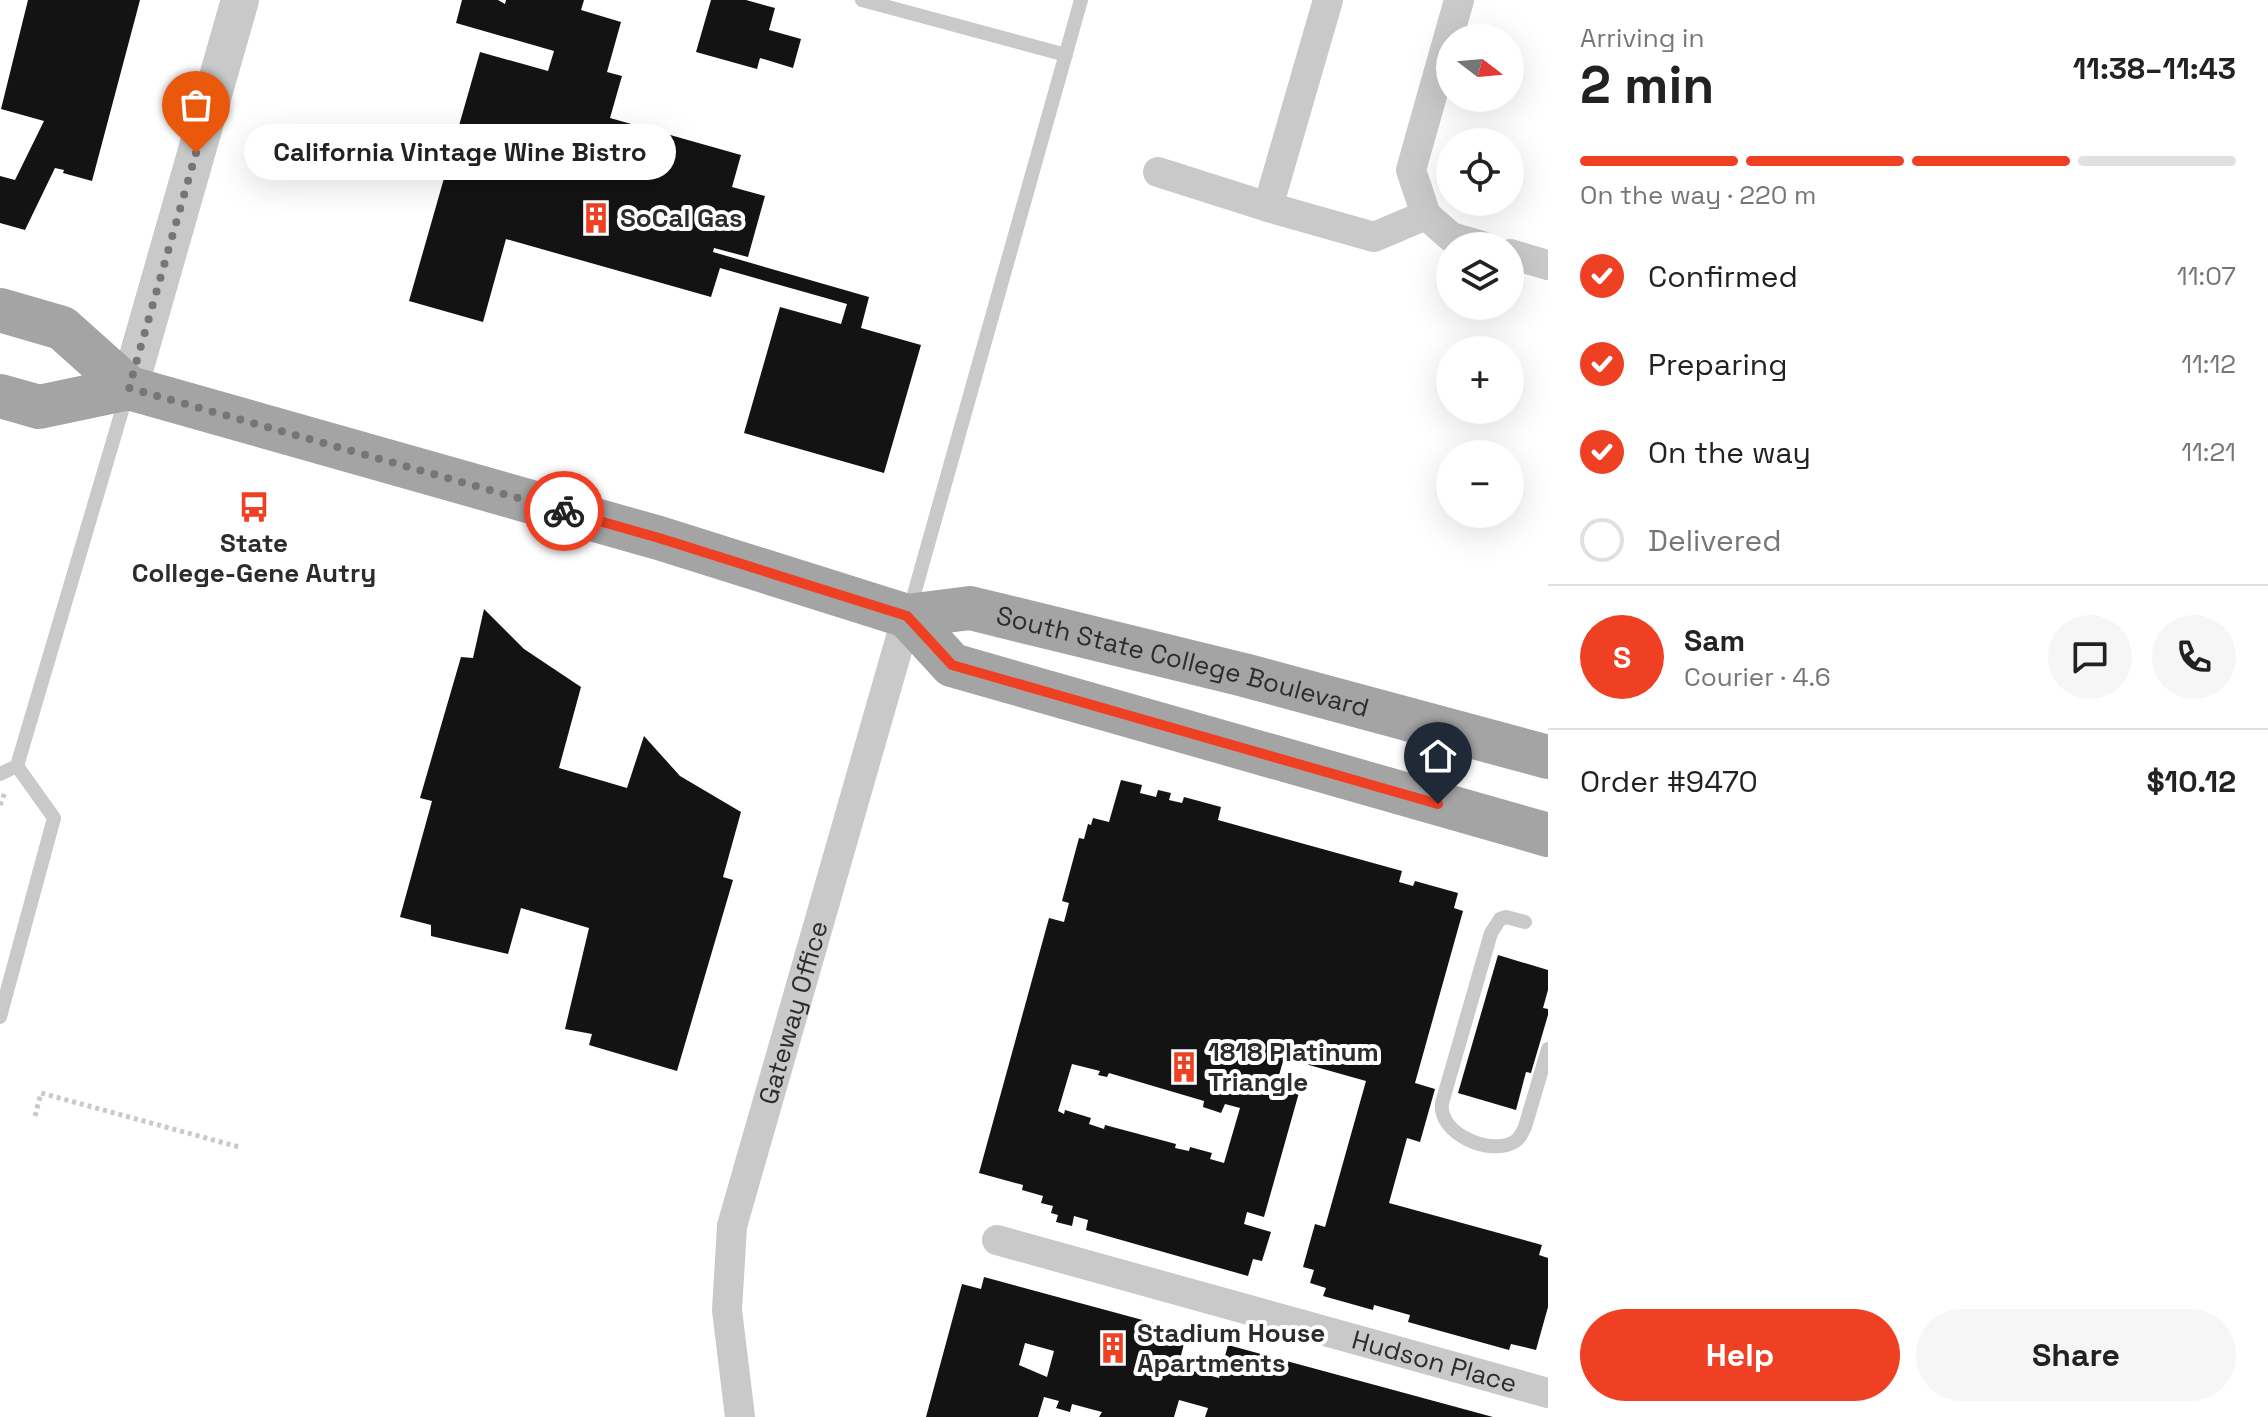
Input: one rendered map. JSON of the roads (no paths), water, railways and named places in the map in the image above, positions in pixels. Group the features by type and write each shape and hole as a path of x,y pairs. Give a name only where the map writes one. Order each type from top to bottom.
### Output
{"main road":[{"name":"South State College Boulevard","path":"0,310 62,328 129,388 659,538 907,616 970,608 1244,675 1548,757"},
{"name":"South State College Boulevard","path":"0,396 39,407 129,388"},
{"name":"South State College Boulevard","path":"907,616 952,665 1548,835"}],"street":[{"path":"129,388 240,0"},
{"path":"1268,207 1328,0"},
{"path":"1445,232 1426,215 1411,170 1459,0"},
{"path":"1158,172 1374,237 1426,215"},
{"path":"1524,258 1548,265"},
{"name":"Gateway Office","path":"740,1417 727,1310 732,1226 907,616"},
{"name":"Hudson Place","path":"997,1240 1548,1393"}],"lane":[{"path":"862,0 1066,55"},
{"path":"907,616 1081,0"},
{"path":"0,774 17,766 129,388"},
{"path":"0,1017 54,818 17,766"},
{"path":"1525,922 1506,917 1500,919 1491,933 1442,1103 1443,1116 1453,1132 1497,1146 1512,1143 1520,1137 1548,1049"}],"place":[{"name":"California Vintage Wine Bistro","path":"196,153"},
{"name":"SoCal Gas","path":"596,218"},
{"name":"State College-Gene Autry","path":"254,507"},
{"name":"1818 Platinum Triangle","path":"1184,1067"},
{"name":"Stadium House Apartments","path":"1113,1348"}]}
